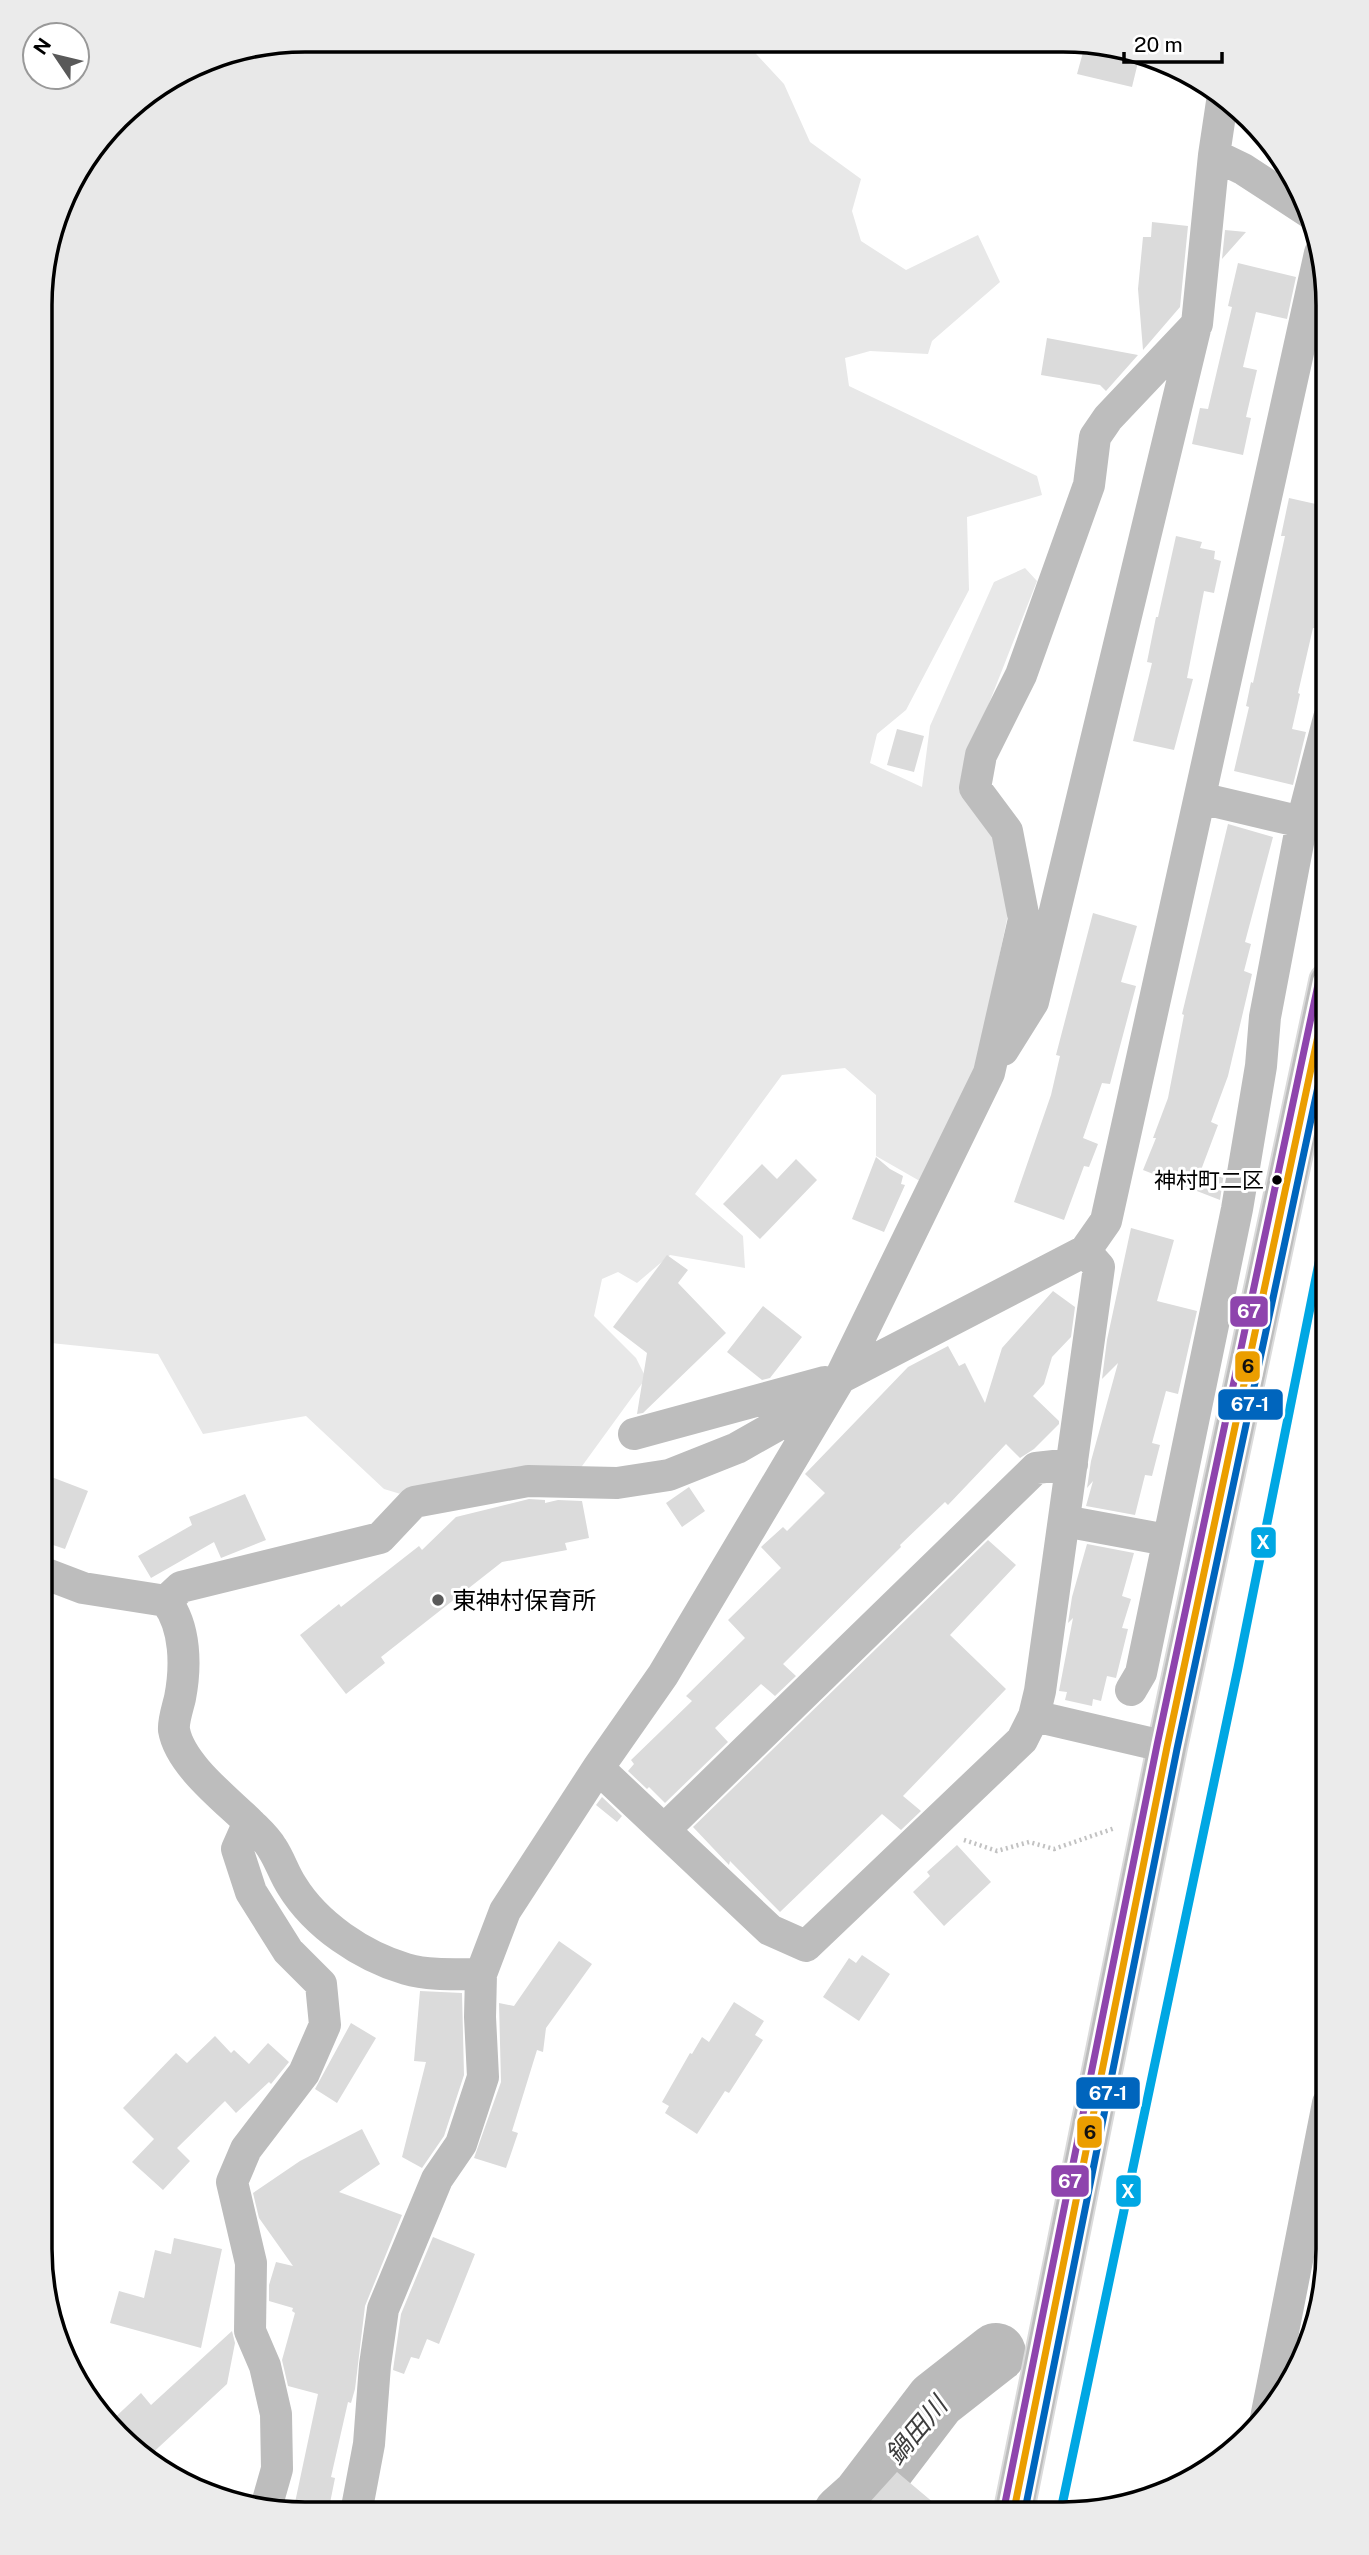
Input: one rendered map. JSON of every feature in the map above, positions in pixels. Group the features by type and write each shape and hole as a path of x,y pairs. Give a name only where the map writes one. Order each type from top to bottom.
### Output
{"main road":[{"path":"1016,2502 1167,1747 1316,1043"}],"street":[{"path":"358,2502 369,2444 375,2365 383,2309 437,2179 461,2144 483,2077 481,1974 505,1912 598,1768 663,1675 840,1378 989,1073 1033,1002 1197,324 1221,108"},
{"path":"1214,155 1243,169 1294,202"},
{"path":"166,1601 181,1587 380,1538 414,1502 528,1481 617,1483 669,1475 737,1448 783,1422 840,1378 1085,1251 1107,1221 1315,277"},
{"path":"989,1073 1024,919 1007,831 975,789 981,755 1026,662 1089,485 1095,437 1108,418 1197,324"},
{"path":"1131,1690 1141,1673 1237,1209 1261,1066 1265,1017 1302,822 1316,768"},
{"path":"1200,798 1302,822"},
{"path":"598,1768 770,1930 806,1946 1022,1740 1034,1716 1040,1691 1099,1267 1085,1251"},
{"path":"634,1434 840,1378"},
{"path":"664,1830 1036,1468 1072,1464"},
{"path":"1064,1521 1167,1540"},
{"path":"52,1576 83,1588 166,1601 173,1610 182,1640 183,1681 174,1729 187,1758 222,1798 271,1846 292,1888 326,1927 366,1951 407,1969 445,1974 481,1974"},
{"path":"1034,1716 1167,1747"},
{"path":"249,1822 237,1849 251,1892 288,1951 321,1984 325,2025 304,2073 246,2149 232,2182 251,2263 250,2331 265,2366 276,2414 277,2469 268,2500"},
{"path":"1271,2395 1316,2164"}],"path":[{"path":"970,1790 953,1836 997,1851 1029,1842 1054,1849 1123,1825"}],"shaded area":[{"path":"305,52 754,52 784,84 810,142 861,179 852,211 861,241 906,270 978,235 1000,282 932,341 928,354 870,351 845,358 849,386 1037,476 1042,495 967,517 969,590 906,710 877,734 870,763 922,787 930,726 994,582 1025,568 1037,581 964,767 1004,852 1008,914 978,1060 925,1184 876,1156 876,1095 845,1068 782,1075 695,1194 743,1236 745,1268 670,1255 637,1283 618,1272 602,1279 594,1316 636,1358 646,1378 577,1473 437,1505 384,1489 306,1416 203,1434 158,1354 52,1343 52,305 57,256 79,193 105,151 151,105 193,79 256,57"}],"building":[{"path":"1083,53 1138,64 1132,87 1077,74"},
{"path":"1152,222 1188,226 1180,307 1143,350 1138,289 1143,237 1151,237"},
{"path":"1225,230 1246,232 1222,259"},
{"path":"1238,263 1296,277 1287,319 1256,312 1243,367 1257,370 1246,417 1251,418 1243,455 1192,444 1200,408 1208,409 1232,307 1228,306"},
{"path":"1047,338 1138,355 1106,391 1100,385 1041,375"},
{"path":"1289,498 1316,504 1316,628 1313,628 1292,729 1306,732 1293,785 1234,771 1249,707 1246,706 1251,682 1253,683 1285,536 1281,536"},
{"path":"1176,536 1202,542 1200,548 1215,551 1214,559 1221,561 1214,593 1204,591 1187,678 1193,679 1174,750 1133,741 1152,663 1147,662 1156,617"},
{"path":"897,729 924,736 914,772 887,765"},
{"path":"1228,824 1273,837 1245,942 1251,944 1244,971 1252,974 1228,1076 1211,1122 1218,1125 1201,1170 1224,1173 1220,1200 1143,1170 1168,1098 1184,1015 1182,1014"},
{"path":"1093,913 1137,926 1121,982 1136,986 1110,1084 1102,1083 1083,1138 1098,1144 1089,1167 1084,1166 1064,1220 1014,1202 1051,1095 1060,1056 1056,1055"},
{"path":"876,1157 903,1176 901,1184 905,1185 884,1232 852,1219"},
{"path":"796,1159 817,1180 760,1239 723,1204 762,1164 777,1179"},
{"path":"1131,1228 1174,1240 1157,1301 1197,1311 1178,1394 1166,1391 1152,1443 1160,1445 1152,1476 1145,1475 1135,1515 1086,1506 1093,1481 1087,1488 1091,1461 1118,1363 1102,1379 1107,1340"},
{"path":"667,1255 688,1270 678,1283 726,1333 643,1413 637,1414 647,1353 613,1327"},
{"path":"1053,1291 1075,1307 1071,1337 1052,1357 1044,1384 1033,1396 1059,1424 1034,1449 1020,1458 1006,1444 948,1505 945,1502 900,1545 901,1547 783,1664 796,1676 775,1696 761,1684 715,1728 728,1742 665,1803 649,1787 647,1789 628,1771 634,1764 631,1760 692,1701 686,1696 745,1638 728,1620 781,1568 761,1547 783,1527 787,1531 825,1493 805,1474 908,1367 948,1346 959,1366 965,1363 985,1403 1002,1348"},
{"path":"763,1306 802,1337 770,1378 762,1380 727,1352"},
{"path":"52,1477 88,1491 65,1549 52,1545"},
{"path":"689,1487 705,1511 682,1527 666,1503"},
{"path":"245,1494 266,1540 221,1558 214,1542 151,1578 138,1556 192,1525 189,1517"},
{"path":"529,1499 545,1500 545,1503 558,1500 582,1501 589,1538 565,1543 567,1550 502,1562 381,1657 385,1663 346,1694 300,1635 339,1604 341,1607 419,1546 422,1550 456,1517"},
{"path":"988,1540 1016,1565 950,1635 1006,1689 903,1796 921,1811 901,1830 882,1814 780,1912 693,1827"},
{"path":"1087,1544 1134,1553 1122,1596 1131,1599 1122,1628 1128,1629 1116,1678 1107,1676 1101,1701 1093,1699 1092,1706 1065,1700 1067,1692 1059,1691 1073,1618 1068,1623 1072,1597"},
{"path":"602,1797 622,1816 617,1822 596,1805"},
{"path":"957,1845 991,1882 944,1926 913,1892 930,1876 927,1872"},
{"path":"559,1941 592,1964 546,2028 543,2052 537,2050 512,2131 518,2133 506,2168 474,2158 501,2082 499,2003 514,2006"},
{"path":"862,1955 890,1974 859,2021 823,1997 849,1958 856,1963"},
{"path":"420,1991 462,1993 464,2075 444,2136 422,2168 402,2157 426,2062 414,2061"},
{"path":"734,2002 764,2021 755,2035 763,2040 729,2093 725,2091 697,2134 665,2113 669,2106 662,2102 690,2053 692,2054 702,2037 709,2042"},
{"path":"351,2023 376,2038 337,2103 315,2089"},
{"path":"215,2036 231,2053 234,2050 249,2064 268,2043 289,2062 271,2084 269,2082 236,2113 225,2101 177,2148 190,2161 163,2190 132,2162 154,2139 123,2108 176,2053 187,2063"},
{"path":"362,2129 380,2164 339,2192 402,2215 365,2306 355,2389 351,2403 348,2402 331,2477 335,2478 330,2502 295,2502 318,2394 288,2386 282,2360 295,2313 293,2308 269,2301 269,2285 276,2262 293,2266 259,2218 253,2193 300,2161"},
{"path":"433,2237 475,2254 439,2344 427,2339 419,2359 411,2357 404,2374 393,2370 401,2314"},
{"path":"174,2238 222,2249 201,2348 110,2323 119,2291 144,2298 155,2250 171,2254"},
{"path":"232,2331 235,2343 227,2384 154,2452 116,2417 141,2393 151,2405"},
{"path":"897,2472 933,2502 870,2502"}],"waterway":[{"name":"鍋田川","path":"856,2502 936,2400 996,2353"}],"transit line":[{"name":"67","path":"1005,2502 1157,1745 1316,994"},
{"name":"6","path":"1016,2502 1167,1747 1316,1045"},
{"name":"67-1","path":"1027,2502 1177,1749 1316,1096"},
{"name":"X","path":"1063,2502 1238,1668 1316,1278"}],"place":[{"name":"神村町二区","path":"1277,1180"},
{"name":"東神村保育所","path":"438,1600"}]}
